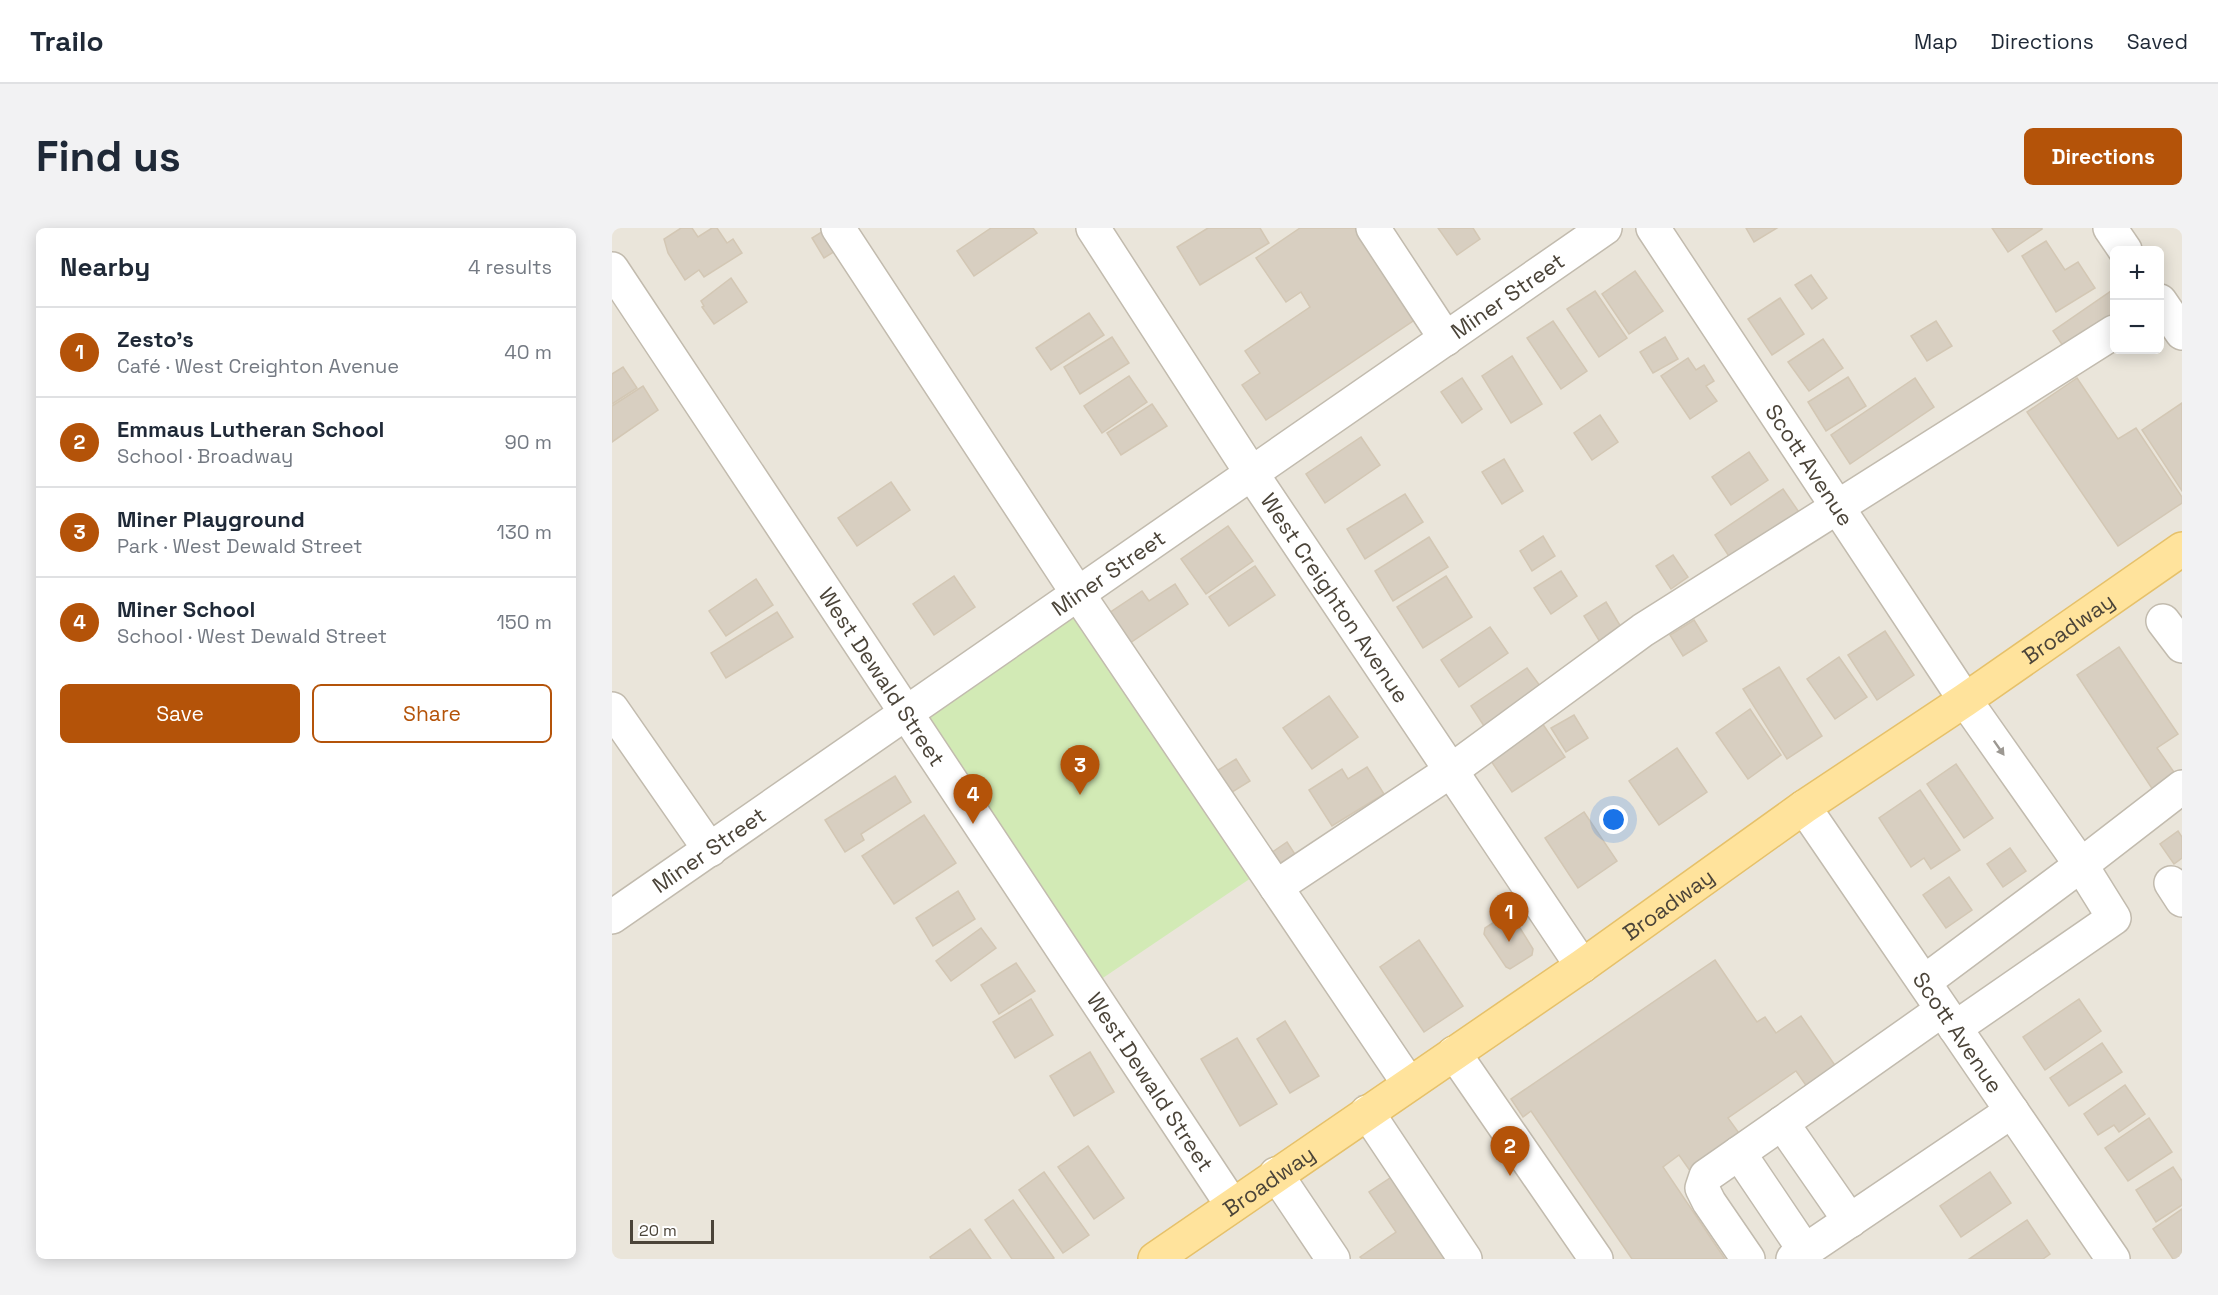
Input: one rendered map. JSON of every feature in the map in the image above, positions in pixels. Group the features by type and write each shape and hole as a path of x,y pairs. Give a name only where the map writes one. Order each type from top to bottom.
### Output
{"main road":[{"name":"Broadway","path":"1155,1259 1582,966 1804,807 1965,700 2182,549"}],"street":[{"path":"838,228 1078,594 1409,1084"},
{"name":"West Creighton Avenue","path":"1093,228 1252,474 1582,966"},
{"path":"1373,228 1446,339"},
{"name":"Miner Street","path":"612,917 1605,228"},
{"name":"Scott Avenue","path":"1653,228 1965,700 2082,865 2114,918 1949,1019"},
{"path":"2110,228 2122,246"},
{"name":"West Dewald Street","path":"612,269 1232,1204"},
{"path":"2164,308 2182,333"},
{"path":"1276,887 1452,770 1643,630 2110,335"},
{"path":"612,708 710,850"},
{"path":"1924,982 2082,865 2182,787"},
{"name":"Scott Avenue","path":"1804,807 2113,1259"},
{"path":"1748,1259 1709,1202 1702,1188 1706,1176 1782,1123 1949,1019"},
{"path":"1454,1053 1596,1259"},
{"path":"1739,1153 1799,1255 2012,1111"},
{"path":"1367,1112 1465,1259"},
{"path":"1782,1123 1850,1221"},
{"path":"1276,1174 1333,1259"}],"shaded area":[{"path":"612,228 2182,228 2182,1259 612,1259"}],"green space":[{"path":"1071,599 1254,876 1088,988 906,713"}],"building":[{"path":"681,228 692,228 698,237 712,228 717,228 727,243 733,239 742,253 704,277 699,270 685,280 668,253 664,239"},
{"path":"828,228 840,248 824,258 812,238"},
{"path":"991,228 1033,228 1037,233 974,276 957,251"},
{"path":"1208,228 1260,228 1269,243 1200,285 1177,247"},
{"path":"1300,228 1355,228 1416,319 1266,420 1242,385 1260,373 1245,351 1310,307 1301,292 1286,302 1256,258"},
{"path":"1438,228 1473,228 1480,239 1457,255"},
{"path":"1746,228 1777,228 1754,242"},
{"path":"1992,228 2042,228 2042,229 2008,252"},
{"path":"2046,241 2065,270 2078,262 2095,288 2056,312 2022,256"},
{"path":"1635,271 1663,311 1629,334 1602,294"},
{"path":"1811,275 1827,298 1812,309 1795,285"},
{"path":"731,278 747,302 714,324 702,307 704,306 701,301"},
{"path":"1595,291 1627,338 1599,357 1567,309"},
{"path":"2110,292 2110,332 2071,358 2053,331"},
{"path":"1780,298 1804,334 1772,355 1748,319"},
{"path":"1089,313 1104,335 1051,370 1036,348"},
{"path":"1553,321 1587,371 1561,389 1527,338"},
{"path":"1936,321 1952,346 1927,361 1911,336"},
{"path":"1112,337 1129,363 1080,394 1064,367"},
{"path":"1665,337 1678,359 1653,373 1640,352"},
{"path":"1823,339 1843,368 1809,391 1788,362"},
{"path":"1512,356 1542,404 1511,423 1482,376"},
{"path":"1688,358 1696,370 1704,365 1714,381 1706,386 1717,401 1690,419 1661,376"},
{"path":"623,367 637,388 612,404 612,374"},
{"path":"1129,376 1147,402 1102,433 1084,406"},
{"path":"1848,377 1866,406 1826,431 1808,402"},
{"path":"1462,378 1482,409 1462,423 1441,392"},
{"path":"1915,378 1934,407 1850,464 1831,435"},
{"path":"2077,378 2118,439 2136,428 2182,497 2182,503 2118,546 2027,412"},
{"path":"643,386 658,410 612,442 612,406"},
{"path":"2182,403 2182,491 2142,430"},
{"path":"1152,404 1167,426 1121,455 1107,433"},
{"path":"1600,415 1618,442 1592,460 1574,433"},
{"path":"1361,437 1380,465 1325,503 1306,474"},
{"path":"1749,452 1768,480 1731,505 1712,477"},
{"path":"1504,459 1523,491 1502,504 1482,472"},
{"path":"891,482 910,510 857,546 838,518"},
{"path":"1783,489 1803,518 1734,564 1715,535"},
{"path":"1405,494 1423,522 1365,559 1347,529"},
{"path":"1228,526 1253,561 1206,594 1181,559"},
{"path":"1543,536 1555,556 1532,571 1520,551"},
{"path":"1429,537 1448,567 1393,601 1375,571"},
{"path":"1673,555 1688,577 1671,589 1656,566"},
{"path":"1255,566 1275,595 1229,626 1209,597"},
{"path":"1561,571 1577,596 1551,614 1534,588"},
{"path":"954,576 975,607 934,635 913,604"},
{"path":"1446,576 1472,617 1423,648 1397,607"},
{"path":"756,579 773,605 726,636 709,611"},
{"path":"1175,584 1188,604 1124,647 1103,617 1142,591 1149,601"},
{"path":"1606,602 1627,637 1605,650 1584,616"},
{"path":"777,612 793,637 726,678 711,653"},
{"path":"1694,620 1707,641 1683,656 1670,635"},
{"path":"1490,627 1508,653 1459,687 1441,660"},
{"path":"1885,631 1914,675 1877,700 1848,655"},
{"path":"2119,647 2178,734 2157,748 2176,775 2153,790 2077,675"},
{"path":"1839,657 1867,697 1835,719 1807,679"},
{"path":"1779,667 1822,736 1787,759 1743,689"},
{"path":"1527,668 1540,686 1488,732 1471,706"},
{"path":"1329,696 1358,737 1312,769 1283,728"},
{"path":"1750,709 1781,755 1748,779 1716,733"},
{"path":"1574,715 1588,738 1566,752 1551,728"},
{"path":"1540,720 1565,757 1512,792 1487,755"},
{"path":"1677,748 1707,792 1659,825 1629,781"},
{"path":"1236,759 1250,781 1229,794 1215,772"},
{"path":"1956,764 1993,818 1964,838 1927,784"},
{"path":"1367,767 1384,794 1332,826 1309,790 1342,769 1348,779"},
{"path":"895,776 911,802 861,834 864,840 845,852 825,820"},
{"path":"1920,790 1960,850 1931,869 1924,858 1911,867 1879,818"},
{"path":"1584,812 1617,861 1578,888 1545,838"},
{"path":"924,815 956,863 894,904 862,856"},
{"path":"2178,831 2182,837 2182,858 2174,864 2160,844"},
{"path":"1287,842 1302,865 1277,882 1262,859"},
{"path":"2010,848 2026,871 2003,887 1987,864"},
{"path":"1949,877 1972,910 1946,928 1923,895"},
{"path":"958,891 975,919 933,946 916,918"},
{"path":"1505,915 1512,915 1533,949 1532,955 1510,969 1506,967 1484,934 1485,928"},
{"path":"981,928 996,948 951,981 936,961"},
{"path":"1419,940 1463,1006 1424,1032 1380,967"},
{"path":"1715,960 1757,1022 1765,1017 1776,1033 1801,1016 1841,1074 1812,1094 1796,1071 1728,1118 1744,1140 1693,1175 1679,1155 1663,1167 1725,1259 1632,1259 1531,1111 1523,1117 1511,1099"},
{"path":"1016,963 1035,991 999,1014 981,985"},
{"path":"1031,999 1053,1035 1015,1058 993,1022"},
{"path":"2079,999 2101,1031 2045,1070 2023,1037"},
{"path":"1285,1021 1319,1076 1290,1093 1257,1039"},
{"path":"1237,1038 1277,1104 1240,1126 1201,1059"},
{"path":"2102,1043 2122,1072 2069,1106 2050,1078"},
{"path":"1090,1052 1114,1092 1074,1116 1050,1076"},
{"path":"2125,1085 2145,1114 2119,1132 2114,1125 2098,1135 2084,1114"},
{"path":"2149,1118 2172,1152 2128,1181 2105,1148"},
{"path":"1088,1146 1124,1198 1094,1219 1058,1167"},
{"path":"2173,1167 2182,1181 2182,1205 2156,1222 2136,1190"},
{"path":"1044,1172 1089,1235 1063,1253 1019,1190"},
{"path":"1990,1172 2011,1203 1961,1237 1940,1206"},
{"path":"1396,1174 1453,1259 1362,1259 1360,1257 1396,1232 1369,1192"},
{"path":"1013,1200 1054,1258 1012,1259 985,1220"},
{"path":"2182,1209 2182,1259 2173,1259 2153,1229"},
{"path":"2027,1220 2050,1254 2043,1259 1969,1259"},
{"path":"970,1229 991,1259 931,1259 930,1257"}],"place":[{"name":"Miner Playground","path":"1080,795"},
{"name":"Miner School","path":"973,824"},
{"name":"Zesto's","path":"1509,942"},
{"name":"Emmaus Lutheran School","path":"1510,1176"}]}
